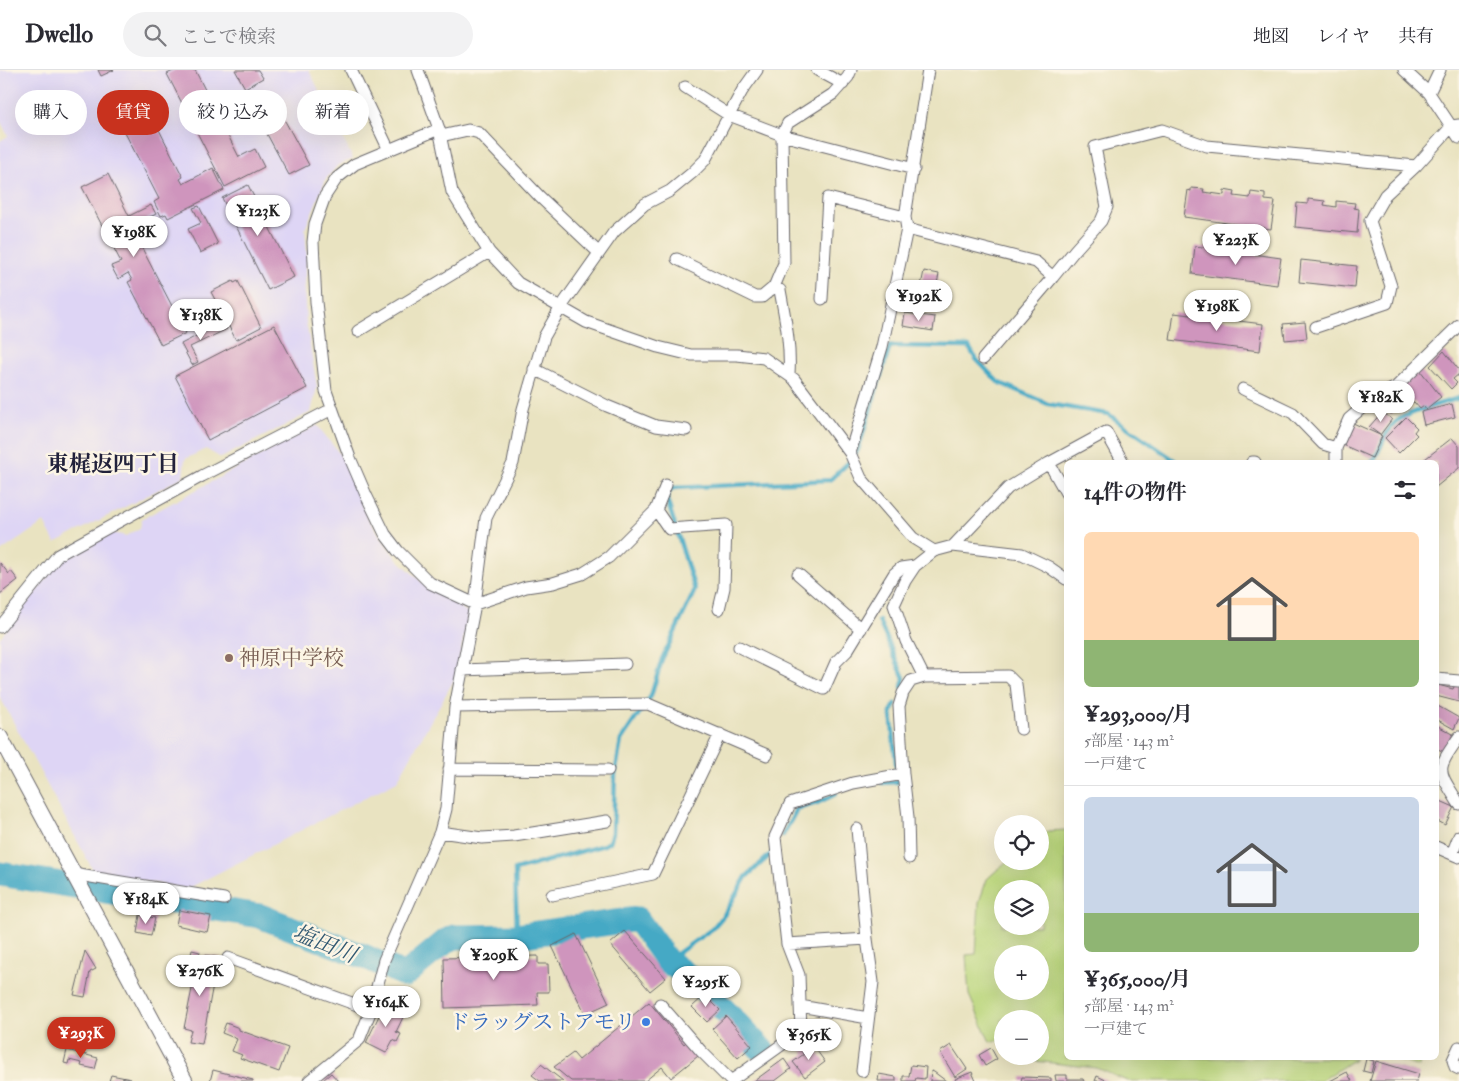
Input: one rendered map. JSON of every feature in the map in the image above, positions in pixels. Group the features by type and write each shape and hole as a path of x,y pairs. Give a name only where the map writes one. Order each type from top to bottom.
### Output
{"street":[{"path":"351,70 389,150"},
{"path":"418,70 440,132 452,192 489,252 518,283 586,322 658,347 692,355 737,355 764,358 789,374 850,453 862,478 914,538 934,550"},
{"path":"309,1081 359,1040 371,1010 382,964 440,832 446,809 455,707 475,604 486,518 513,463 523,409 544,337 561,307 598,252 614,232 645,204 670,191 705,160 742,91 757,70"},
{"path":"817,70 842,84"},
{"path":"676,259 755,297 762,297 774,287 784,263 782,135 788,123 833,94 851,70"},
{"path":"850,453 882,347 907,229 905,217 928,70"},
{"path":"1404,70 1429,93 1456,125 1459,138"},
{"path":"1429,93 1440,70"},
{"path":"685,87 729,115 782,135 914,169"},
{"path":"1316,327 1387,303 1391,286 1370,220 1385,195 1456,125"},
{"path":"598,252 540,198 479,133 468,130 440,132 355,164 337,178 325,196 316,224 313,242 323,376 332,410 366,495 386,534 398,551 430,583 475,604 526,587 553,583 582,574 609,557 656,510 666,485"},
{"path":"983,359 1101,221 1108,207 1095,148 1162,130 1207,146 1416,166"},
{"path":"822,299 828,198 905,217"},
{"path":"907,229 1036,262 1053,277"},
{"path":"358,331 489,252"},
{"path":"774,287 780,290 787,327 790,358 789,374"},
{"path":"1336,460 1336,448 1349,418 1371,400 1396,386 1459,325"},
{"path":"534,369 607,406 648,423 656,426 686,430"},
{"path":"1243,389 1293,413 1323,444 1336,448"},
{"path":"0,627 58,555 202,476 332,410"},
{"path":"953,546 1008,488 1106,432 1122,460"},
{"path":"1049,463 1064,489"},
{"path":"656,510 664,519 669,529 726,525 724,588 719,609"},
{"path":"924,676 906,641 894,606 905,581 915,566 934,550 953,546 1022,554 1049,567 1064,578"},
{"path":"739,647 824,689 836,662 848,651 894,574 901,568 915,566"},
{"path":"798,574 861,629"},
{"path":"462,670 624,664"},
{"path":"909,858 908,817 903,774 899,706 903,693 911,681 924,676 1008,676 1016,684 1021,729"},
{"path":"1439,679 1459,681"},
{"path":"455,707 648,704 767,755"},
{"path":"552,895 653,874 720,734"},
{"path":"0,737 185,1081"},
{"path":"1459,737 1443,761 1441,774 1459,804"},
{"path":"449,769 608,770"},
{"path":"660,1004 701,1052 731,1081 801,1031 799,975 787,944 775,837 790,804 854,783 903,774"},
{"path":"440,832 482,838 514,836 607,821"},
{"path":"857,829 873,982 862,1071"},
{"path":"1439,848 1456,856 1459,836"},
{"path":"77,881 224,899"},
{"path":"787,944 867,939"},
{"path":"228,958 371,1010"},
{"path":"800,1006 868,1018"},
{"path":"1459,1047 1453,1060 1455,1067 1459,1069"}],"shaded area":[{"path":"0,70 309,70 319,90 297,90 297,135 341,135 353,159 338,165 326,179 305,229 307,256 304,284 306,321 317,387 311,412 221,458 206,449 185,459 183,477 55,543 44,522 0,552 0,141 8,136 0,120"},
{"name":"神原中学校","path":"317,425 346,462 366,515 395,557 426,586 469,613 455,678 397,781 187,889 94,872 0,697 0,638 56,566 113,533 126,536 140,528 142,519"}],"green space":[{"path":"1064,830 1064,1060 1353,1060 1321,1081 1127,1081 1097,1068 1049,1063 1049,1010 994,1010 994,1041 990,1042 969,995 966,955 976,954 979,902 987,879 997,870 1049,870 1049,831"},
{"path":"1397,1060 1420,1060 1419,1067"}],"building":[{"path":"98,70 114,70 101,76"},
{"path":"175,70 195,70 205,90 179,90 179,97 167,74"},
{"path":"235,70 258,70 263,78 245,88"},
{"path":"287,125 309,165 289,175 267,135 287,135"},
{"path":"126,135 162,135 183,177 180,179 183,184 213,168 224,190 168,218 166,214 161,216 154,202 159,199"},
{"path":"198,135 228,135 239,157 255,149 264,167 225,187"},
{"path":"108,174 129,216 151,205 156,214 131,227 186,333 161,345 128,282 132,280 128,273 118,279 111,266 121,262 82,187"},
{"path":"248,185 294,277 268,290 222,198"},
{"path":"1191,188 1204,189 1203,192 1224,195 1224,190 1235,192 1234,196 1250,198 1251,192 1265,194 1265,200 1275,201 1271,229 1184,217 1188,190 1191,191"},
{"path":"1308,199 1325,201 1324,205 1336,207 1336,201 1355,203 1354,208 1359,209 1357,233 1295,227 1297,203 1308,204"},
{"path":"199,206 218,244 200,253 188,229 201,223 193,208"},
{"path":"1195,246 1281,258 1277,285 1192,274"},
{"path":"1301,260 1357,266 1355,288 1299,282"},
{"path":"924,271 939,274 932,308 917,305"},
{"path":"233,281 234,283 238,281 261,327 236,340 211,292"},
{"path":"905,313 935,317 933,331 903,326"},
{"path":"1174,313 1263,324 1260,351 1170,340"},
{"path":"224,322 227,329 190,347 198,362 192,365 181,344"},
{"path":"1305,322 1307,338 1285,340 1283,324"},
{"path":"274,325 307,388 208,440 175,376"},
{"path":"1444,351 1459,370 1459,374 1453,379 1457,383 1451,389 1430,366"},
{"path":"1420,370 1441,397 1426,409 1424,406 1420,409 1414,402 1410,403 1402,400 1394,389"},
{"path":"1387,399 1397,409 1391,414 1381,404"},
{"path":"1452,404 1455,417 1424,425 1421,412"},
{"path":"1382,412 1392,419 1380,435 1369,427"},
{"path":"1406,417 1417,428 1414,432 1417,435 1399,453 1385,438"},
{"path":"1353,423 1382,436 1372,458 1343,445"},
{"path":"1452,438 1459,446 1459,468 1439,485 1439,460 1424,460"},
{"path":"0,563 9,574 11,571 18,580 0,594"},
{"path":"1439,685 1453,689 1455,685 1459,686 1459,702 1439,697"},
{"path":"1439,707 1459,718 1454,729 1439,721"},
{"path":"1439,727 1453,734 1444,752 1439,750"},
{"path":"1439,800 1454,807 1445,825 1439,822"},
{"path":"179,910 211,916 207,932 176,925"},
{"path":"140,915 155,918 151,936 137,933"},
{"path":"625,931 666,978 650,991 610,944"},
{"path":"576,934 609,1003 585,1014 552,946"},
{"path":"192,950 200,952 197,965 189,963"},
{"path":"85,951 96,969 90,972 85,997 74,995"},
{"path":"205,955 221,958 219,969 216,968 202,1044 188,1042 191,1030 184,1028 193,984 185,982 188,967 202,970"},
{"path":"538,956 538,964 548,964 549,992 537,992 538,1005 445,1008 444,958"},
{"path":"705,995 720,1010 707,1022 692,1007"},
{"name":"ドラッグストアモリ","path":"649,1002 684,1044 686,1042 698,1056 671,1078 662,1067 645,1081 571,1081 554,1067 573,1053 579,1060"},
{"path":"385,1003 405,1013 396,1032 401,1034 397,1042 393,1040 386,1053 366,1043"},
{"path":"726,1016 752,1046 738,1058 712,1029"},
{"path":"226,1023 239,1028 239,1030 288,1048 279,1072 240,1058 242,1055 232,1051 237,1039 222,1033"},
{"path":"812,1044 825,1062 805,1077 793,1062 804,1054 802,1052"},
{"path":"951,1045 967,1069 955,1077 940,1052"},
{"path":"991,1048 994,1054 994,1061 985,1066 979,1055"},
{"path":"67,1050 98,1058 95,1069 81,1066 82,1063 69,1060 68,1064 64,1063"},
{"path":"784,1059 791,1069 775,1081 754,1081"},
{"path":"1366,1060 1374,1061 1371,1073 1363,1071"},
{"path":"1376,1061 1419,1074 1417,1081 1370,1081"},
{"path":"541,1064 563,1081 540,1081 532,1075"},
{"path":"911,1065 926,1067 925,1079 916,1078 915,1081 903,1081 903,1076 909,1076"},
{"path":"213,1070 253,1080 253,1081 210,1081"},
{"path":"931,1071 934,1072 946,1081 930,1081"},
{"path":"972,1072 976,1081 956,1081 955,1079"},
{"path":"1347,1072 1352,1081 1330,1081"},
{"path":"331,1073 338,1081 322,1081"},
{"path":"879,1074 896,1077 896,1081 878,1081"},
{"path":"111,1075 131,1079 130,1081 109,1081"},
{"path":"1055,1075 1067,1075 1067,1079 1083,1079 1084,1081 1056,1081"},
{"path":"1097,1076 1108,1081 1095,1081"},
{"path":"1022,1077 1051,1078 1051,1081 1021,1081"}],"waterway":[{"path":"517,936 515,870 610,842 613,833 615,775 621,740 651,696 662,659 695,590 668,503 668,493 673,488 830,480 848,463 858,450 890,346 969,347 976,359 998,382 1048,404 1108,414 1174,460"},
{"path":"1374,460 1388,431 1401,418 1459,398"},
{"path":"879,621 904,678 902,687"},
{"path":"882,783 898,782 891,713 895,704"},
{"path":"783,835 797,809 817,803 836,794"},
{"path":"667,961 712,929 724,915 746,877 771,854"},
{"name":"塩田川","path":"0,874 260,916 368,958 405,975 446,941 455,937 517,936 637,919 667,961 698,983 762,1050"}],"place":[{"name":"神原中学校","path":"229,658"},
{"name":"ドラッグストアモリ","path":"646,1022"}],"district":[{"name":"東梶返四丁目","path":"113,463"}]}
